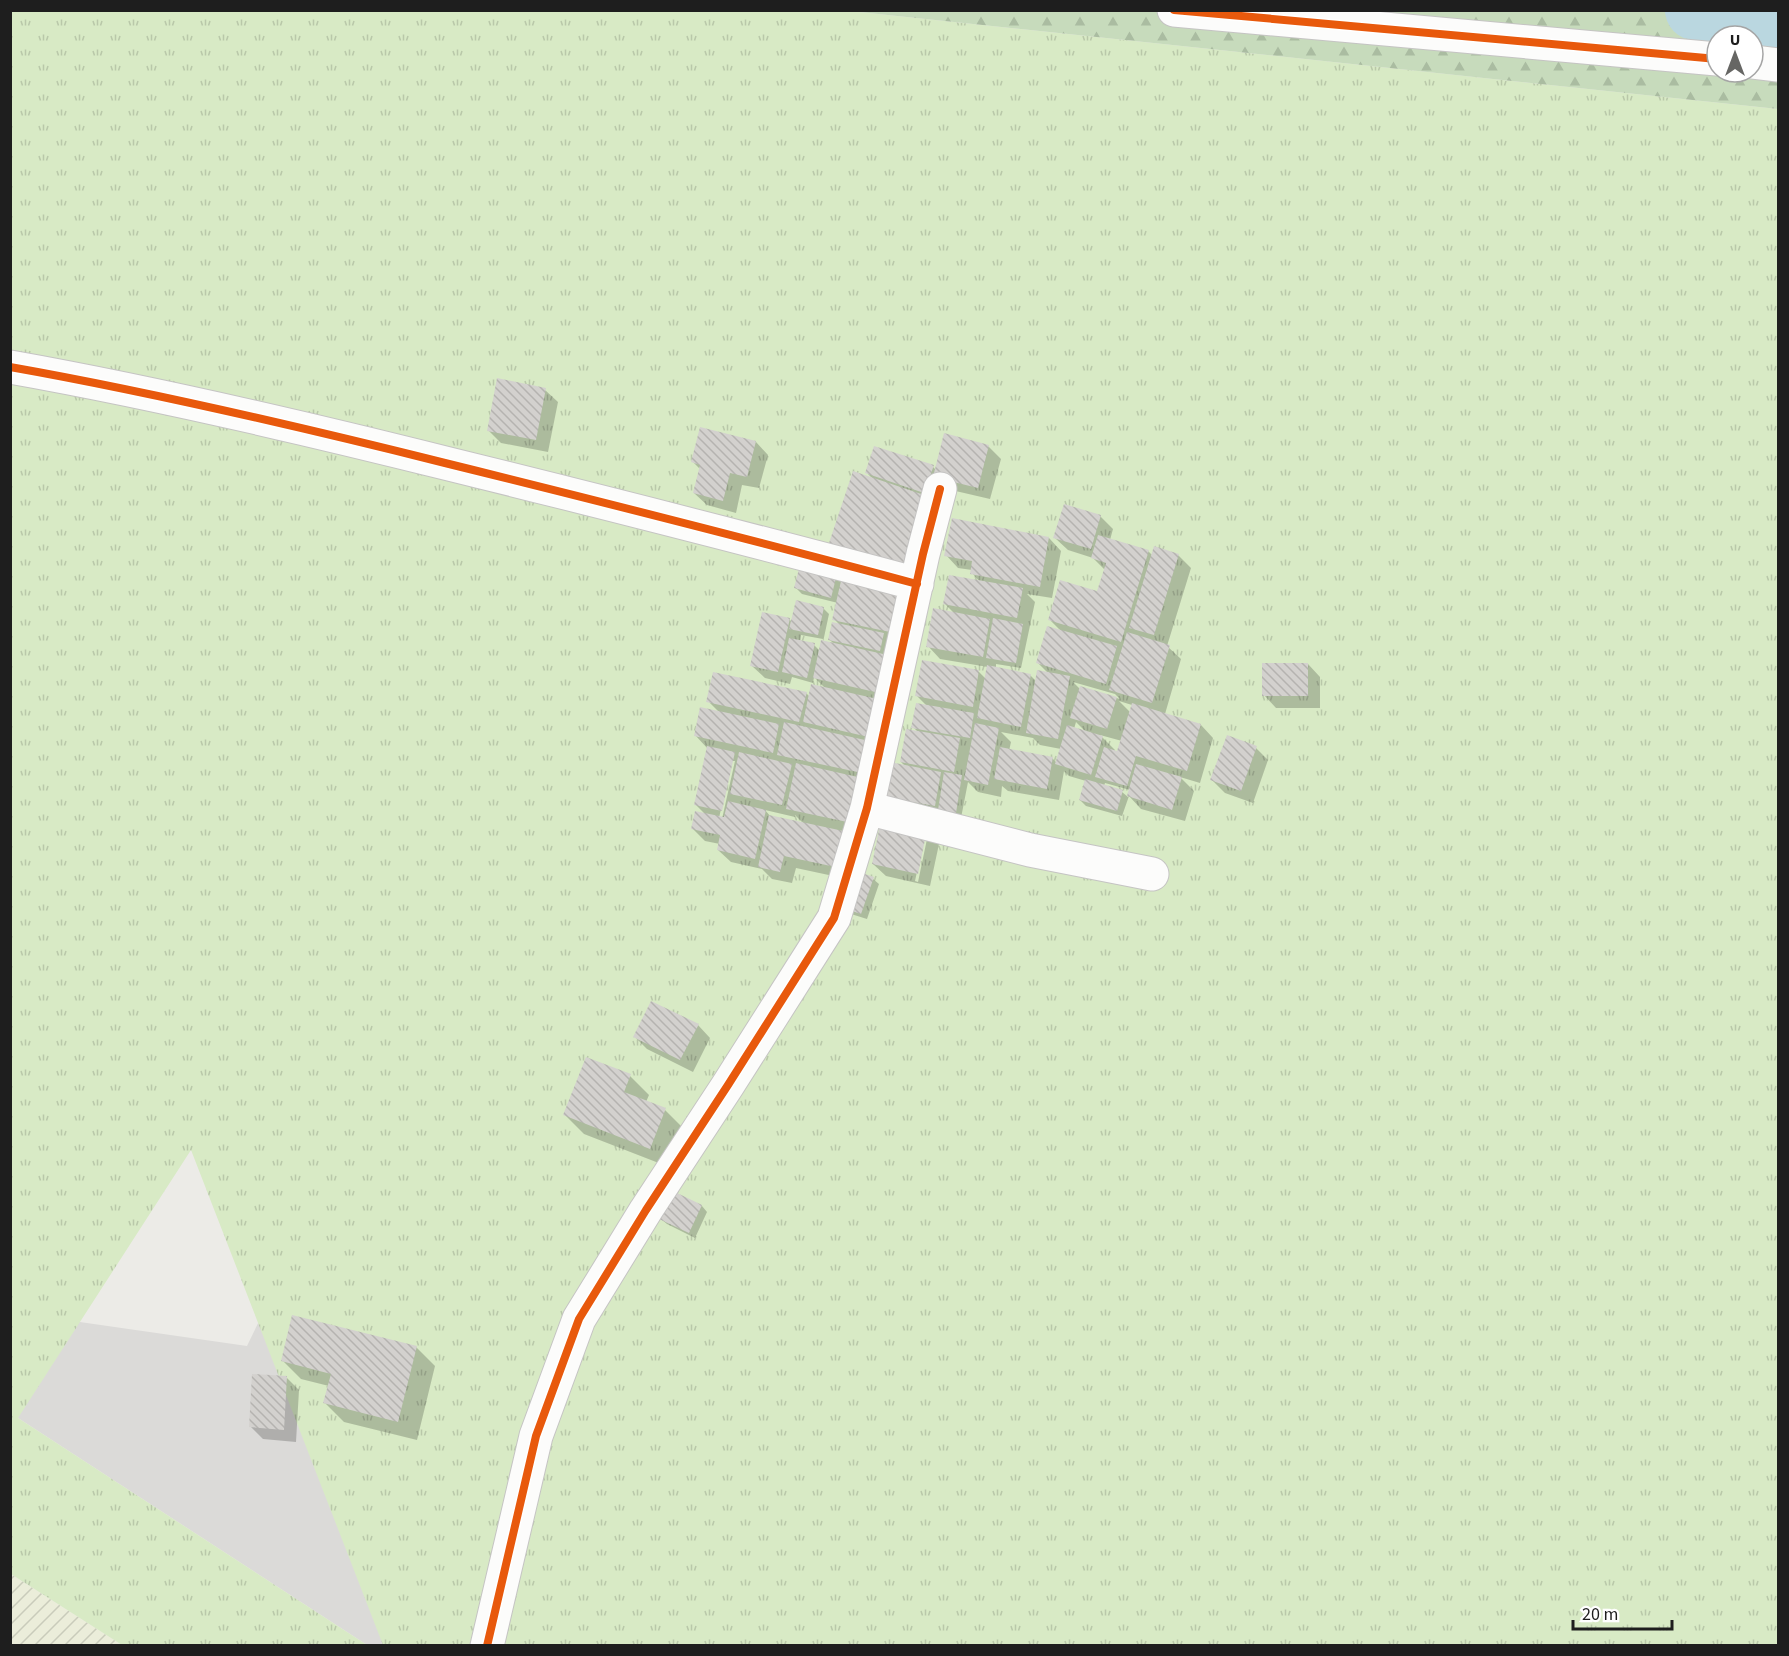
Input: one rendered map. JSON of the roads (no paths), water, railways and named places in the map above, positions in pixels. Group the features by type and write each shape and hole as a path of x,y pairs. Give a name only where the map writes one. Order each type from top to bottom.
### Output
{"street":[{"path":"1174,10 1705,58"},
{"path":"10,367 107,384 349,439 658,515 917,584"},
{"path":"487,1646 536,1436 579,1318 834,918 867,808 940,489"},
{"path":"867,808 1030,850 1152,874"}],"waterway":[{"path":"1695,10 1778,28"}]}
